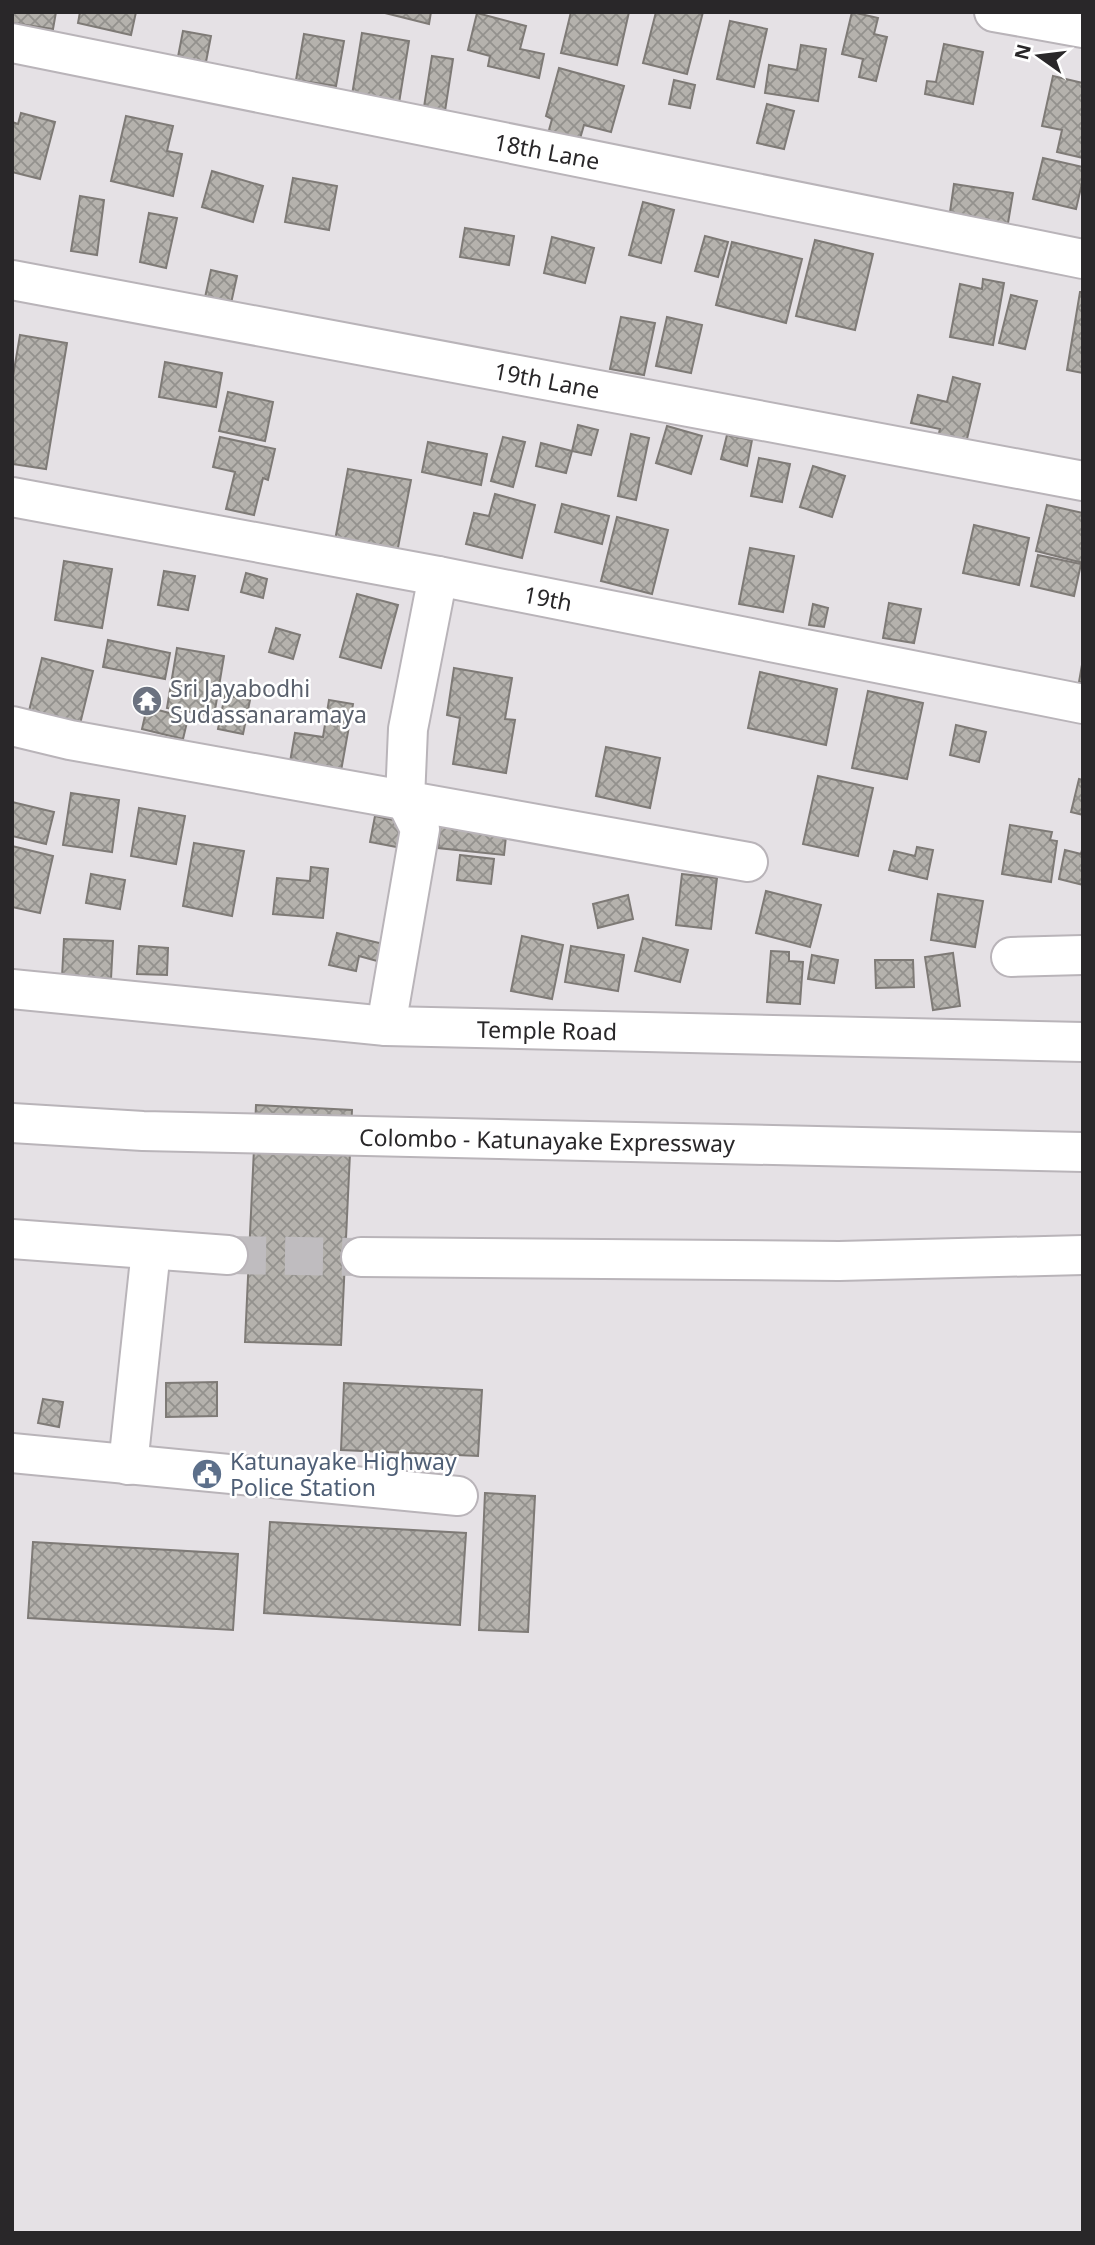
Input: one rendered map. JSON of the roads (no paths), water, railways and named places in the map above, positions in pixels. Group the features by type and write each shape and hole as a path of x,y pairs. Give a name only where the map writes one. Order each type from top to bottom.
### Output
{"main road":[{"path":"994,12 1083,28"},
{"name":"18th Lane","path":"12,43 1083,259"},
{"name":"19th Lane","path":"12,280 1083,481"},
{"name":"19th","path":"12,497 438,576 1083,704"},
{"path":"386,1026 420,829 405,799 408,729 438,576"},
{"path":"12,726 70,740 748,862"},
{"path":"1011,957 1083,955"},
{"name":"Temple Road","path":"12,989 386,1026 1083,1042"},
{"name":"Colombo - Katunayake Expressway","path":"12,1123 143,1131 1083,1152"},
{"path":"12,1239 228,1255"},
{"path":"128,1465 151,1250"},
{"path":"361,1257 839,1261 1083,1255"},
{"path":"12,1453 458,1496"}],"tunnel":[{"path":"228,1255 361,1257"}],"place":[{"name":"Sri Jayabodhi Sudassanaramaya","path":"147,701"},
{"name":"Katunayake Highway Police Station","path":"207,1474"}]}
